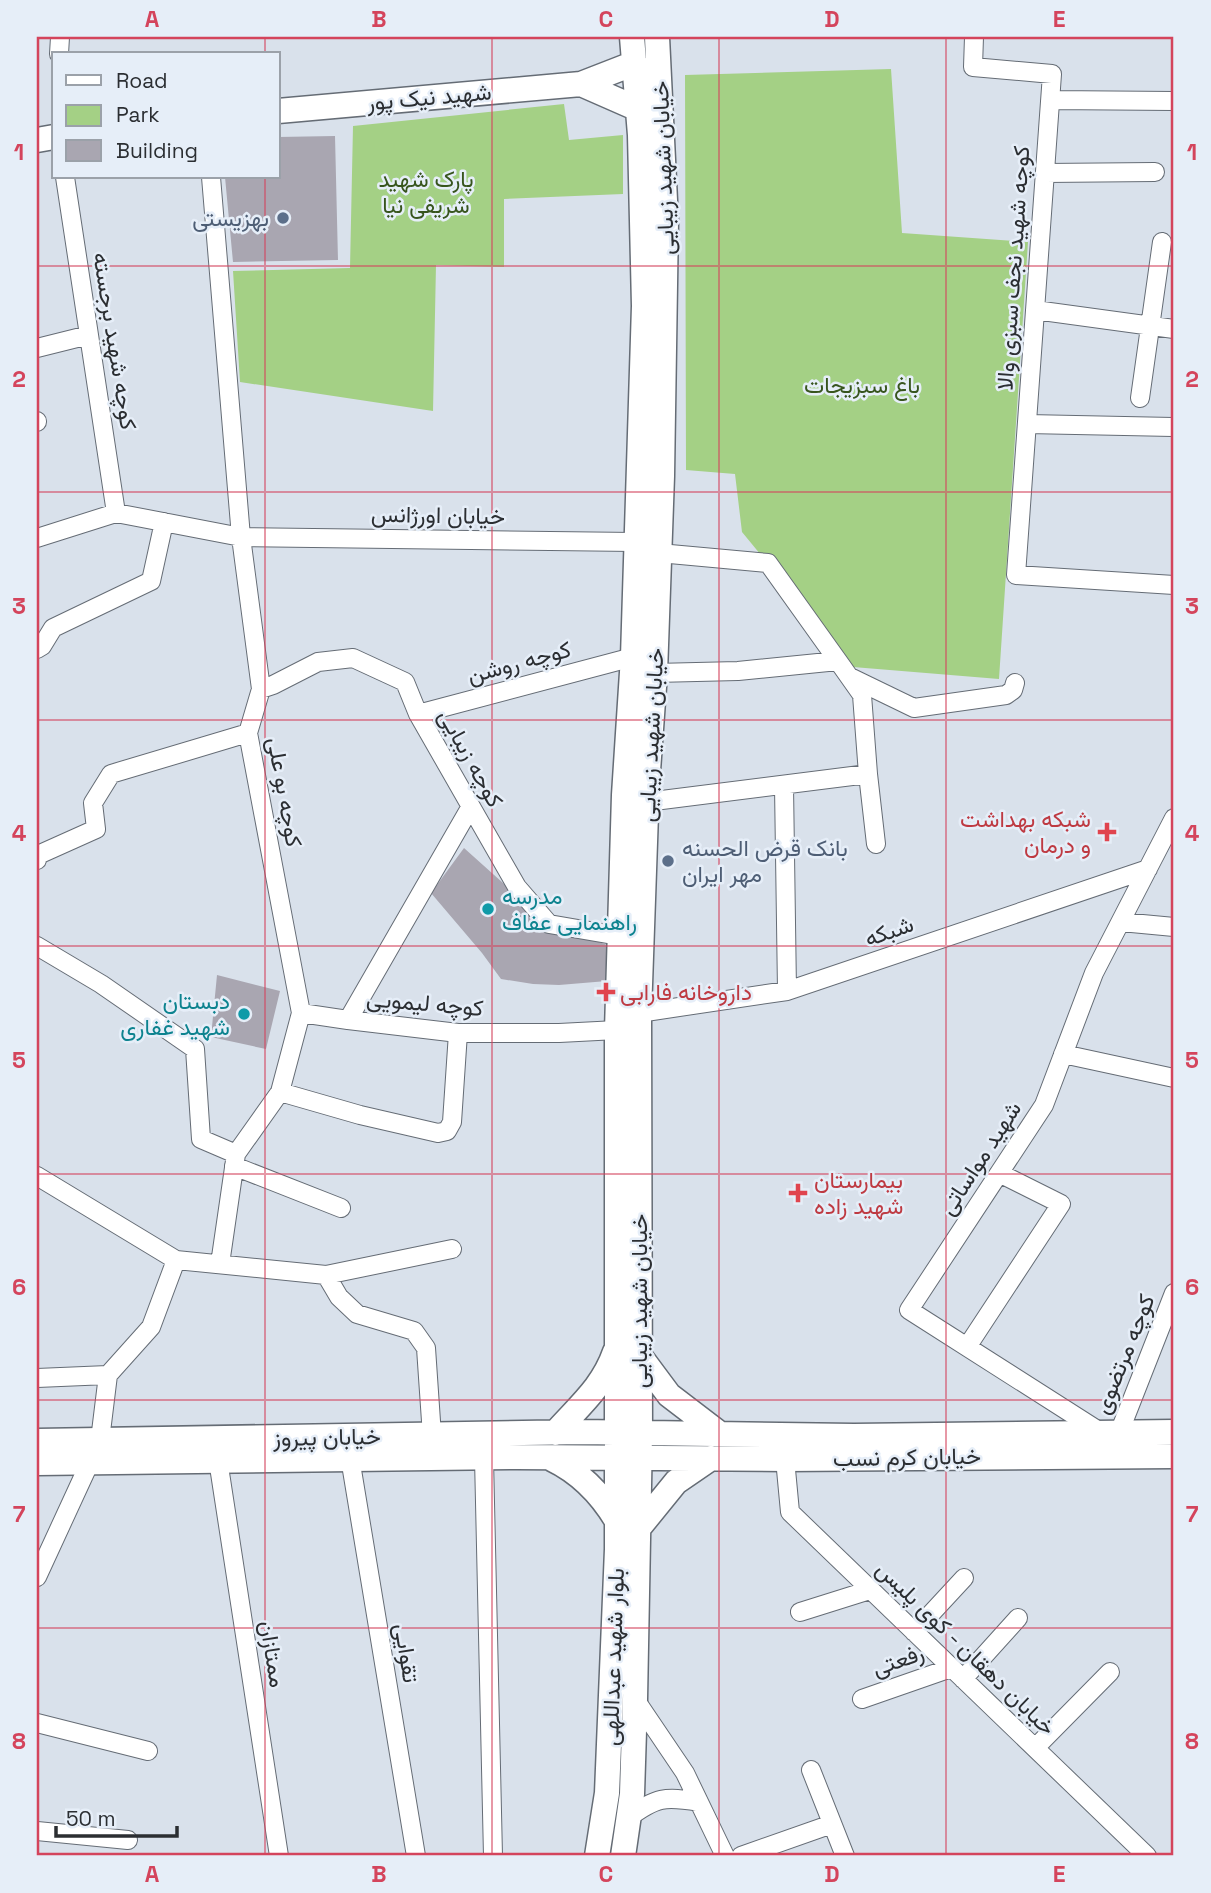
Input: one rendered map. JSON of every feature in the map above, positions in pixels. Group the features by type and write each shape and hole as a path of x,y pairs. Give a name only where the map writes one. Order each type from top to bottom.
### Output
{"main road":[{"name":"خیابان شهید زیبایی","path":"629,1433 640,1356 639,1013 646,802 655,673 659,553 644,306 638,109 632,37"},
{"name":"خیابان شهید زیبایی","path":"629,1433 618,1341 617,1030 633,657 635,542 651,428 666,220 657,37"},
{"name":"شهید نیک پور","path":"280,111 581,84 635,63"},
{"name":"شهید نیک پور","path":"581,84 638,109"},
{"path":"555,1433 590,1398 602,1381 618,1341"},
{"path":"640,1356 655,1380 669,1395 720,1434"},
{"name":"خیابان کرم نسب","path":"628,1458 711,1458 784,1447 1174,1432"},
{"name":"خیابان پیروز","path":"37,1463 95,1451 432,1436 629,1433"},
{"name":"خیابان کرم نسب","path":"629,1433 720,1434 784,1447 1174,1456"},
{"name":"بلوار شهید عبداللهی","path":"597,1856 607,1793 627,1514 629,1433"},
{"name":"خیابان پیروز","path":"37,1441 95,1451 218,1460 628,1458"},
{"path":"548,1457 583,1478 608,1506 627,1514 711,1458"},
{"name":"بلوار شهید عبداللهی","path":"623,1856 632,1794 635,1699 627,1514"}],"street":[{"name":"کوچه شهید نجف سبزی والا","path":"974,37 973,67 1052,74 1016,575 1174,585"},
{"path":"1050,100 1174,101"},
{"path":"1045,173 1155,172"},
{"name":"کوچه شهید برجسته","path":"65,178 116,513"},
{"name":"کوچه بو علی","path":"211,178 241,537 261,689 248,733 302,1013"},
{"path":"1140,398 1162,242"},
{"path":"1035,310 1174,329"},
{"path":"37,348 89,335"},
{"path":"1027,424 1173,427"},
{"path":"37,538 116,513"},
{"name":"خیابان اورژانس","path":"116,513 241,537 635,542"},
{"path":"37,649 42,646 52,628 151,581 164,522"},
{"path":"659,553 768,563 862,695 876,844"},
{"name":"کوچه روشن","path":"418,715 633,657"},
{"name":"کوچه زیبایی","path":"261,689 318,662 353,658 405,682 418,715 517,887 549,924 619,936"},
{"path":"655,673 738,671 838,661"},
{"path":"850,677 914,708 1006,695 1013,690 1015,683"},
{"path":"37,860 38,855 96,829 93,803 111,774 176,757 248,733"},
{"path":"646,802 868,774"},
{"path":"784,786 787,991"},
{"name":"کوچه لیمویی","path":"470,808 348,1020 458,1033 617,1030"},
{"name":"شهید مواساتی","path":"1110,1433 909,1310 1044,1105 1094,973 1174,818"},
{"name":"شبکه","path":"639,1013 787,991 1148,869"},
{"path":"1121,922 1174,927"},
{"path":"37,946 101,984 195,1049 201,1139 235,1160 341,1208"},
{"path":"220,1264 235,1160 280,1092 302,1013 348,1020"},
{"path":"280,1092 360,1115 438,1133 447,1130 452,1122 458,1033"},
{"path":"1063,1054 1174,1078"},
{"path":"967,1347 1061,1204 999,1173"},
{"path":"37,1176 176,1260 326,1275 452,1249"},
{"path":"37,1577 95,1451 108,1375 151,1327 176,1260"},
{"path":"326,1275 339,1297 356,1314 414,1331 426,1348 432,1436"},
{"name":"کوچه مرتضوی","path":"1110,1433 1174,1293"},
{"path":"37,1378 108,1375"},
{"name":"خیابان دهقان - کوی پلیس","path":"784,1447 790,1512 1147,1856"},
{"name":"تقوایی","path":"350,1458 416,1856"},
{"path":"484,1458 493,1856"},
{"name":"ممتازان","path":"218,1460 279,1856"},
{"path":"914,1632 964,1578"},
{"path":"800,1612 870,1590"},
{"path":"957,1673 1018,1618"},
{"path":"1034,1748 1110,1672"},
{"name":"رفعتی","path":"862,1699 957,1673"},
{"path":"635,1699 685,1773 725,1856"},
{"path":"37,1723 148,1751"},
{"path":"811,1770 845,1856"},
{"path":"628,1818 649,1802 674,1797 699,1802"},
{"path":"741,1856 832,1824"},
{"path":"37,1830 128,1840"}],"green space":[{"name":"باغ سبزیجات","path":"891,69 902,233 1028,242 999,679 853,667 742,532 735,474 686,470 685,75"},
{"name":"پارک شهید شریفی نیا","path":"564,104 569,140 623,135 623,194 504,199 504,267 436,265 433,411 240,382 233,271 350,268 353,126"}],"building":[{"name":"بهزیستی","path":"335,136 338,260 233,262 225,178 280,178 280,137"},
{"name":"مدرسه راهنمایی عفاف","path":"464,848 549,924 610,946 607,981 559,985 501,979 431,893"},
{"name":"دبستان شهید غفاری","path":"217,975 280,991 266,1049 211,1037"}],"place":[{"name":"بهزیستی","path":"283,218"},
{"name":"شبکه بهداشت و درمان","path":"1107,832"},
{"name":"بانک قرض الحسنه مهر ایران","path":"668,861"},
{"name":"مدرسه راهنمایی عفاف","path":"488,909"},
{"name":"داروخانه فارابی","path":"606,992"},
{"name":"دبستان شهید غفاری","path":"244,1014"},
{"name":"بیمارستان شهید زاده","path":"798,1193"}]}
